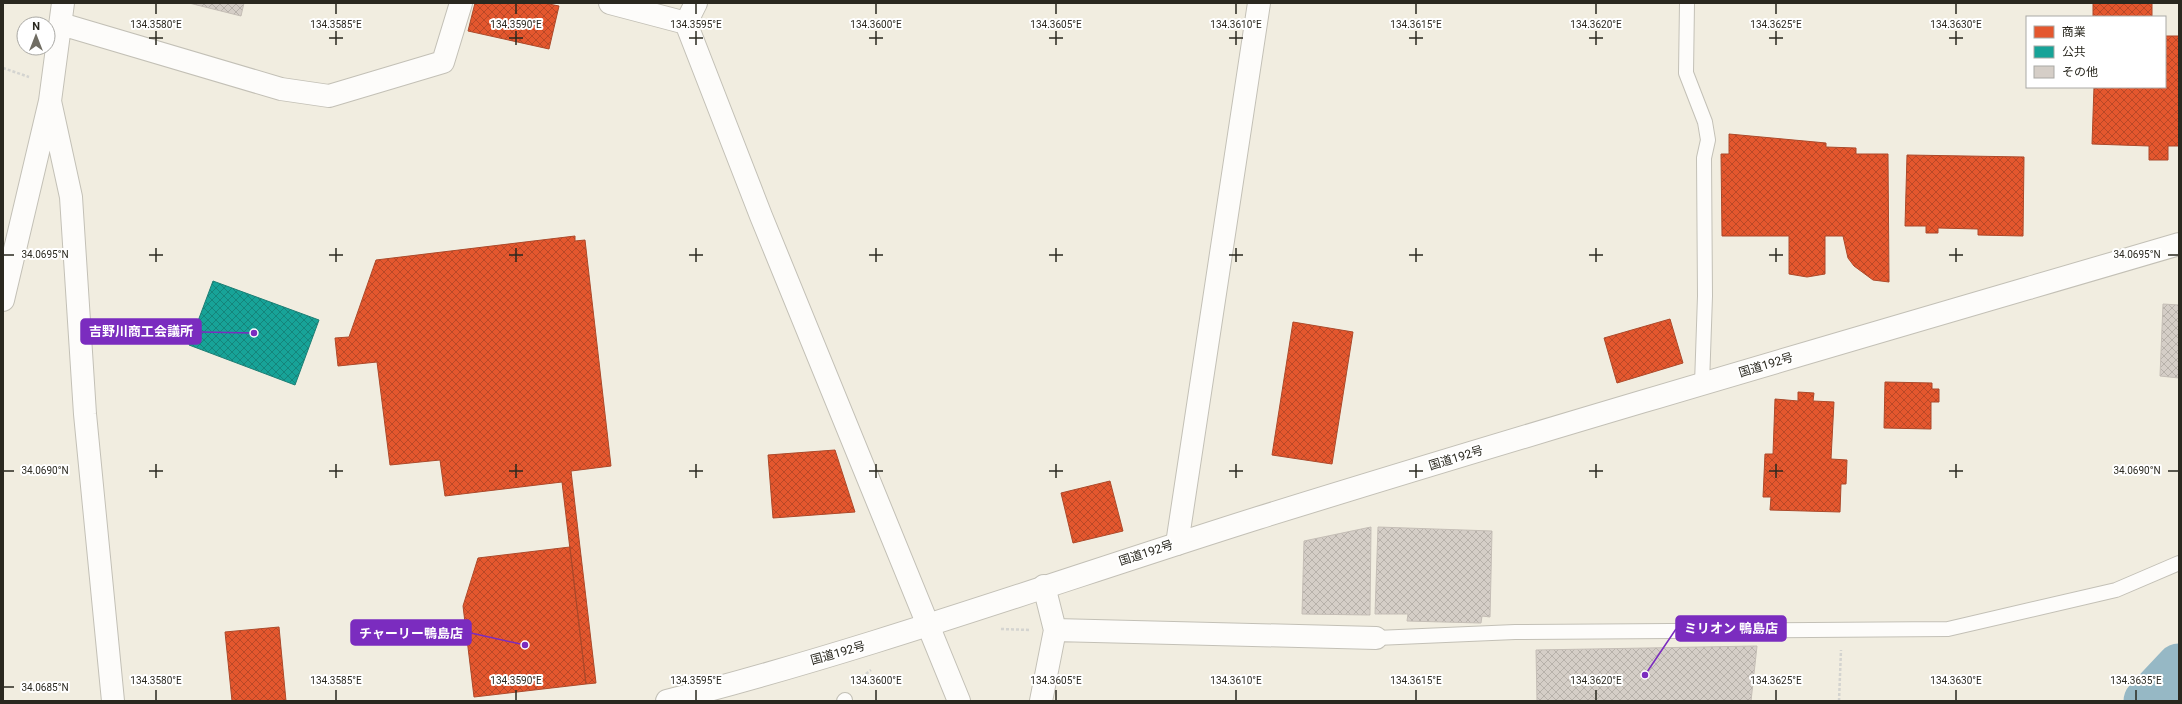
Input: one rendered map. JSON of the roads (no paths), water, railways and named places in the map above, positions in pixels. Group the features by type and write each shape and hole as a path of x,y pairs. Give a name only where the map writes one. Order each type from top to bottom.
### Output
{"main road":[{"path":"3,300 50,102 62,13 281,89 329,96 444,62 461,3"},
{"path":"610,3 686,23"},
{"path":"696,3 686,23 764,223 959,701"},
{"path":"1177,544 1259,3"},
{"path":"50,102 71,198 85,414 113,701"},
{"name":"国道192号","path":"667,701 928,626 1044,586 1177,544 1702,384 2179,244"},
{"path":"1042,701 1055,630 1044,586"},
{"path":"1055,630 1376,638"}],"lane":[{"path":"1687,3 1686,73 1705,122 1708,140 1704,158 1705,296 1702,384"},
{"path":"1376,638 1515,632 1948,629 2116,590 2179,563"}],"waterway":[{"path":"2147,701 2179,667"}],"place":[{"name":"吉野川商工会議所","path":"254,333"},
{"name":"チャーリー鴨島店","path":"525,645"},
{"name":"ミリオン 鴨島店","path":"1645,675"}]}
